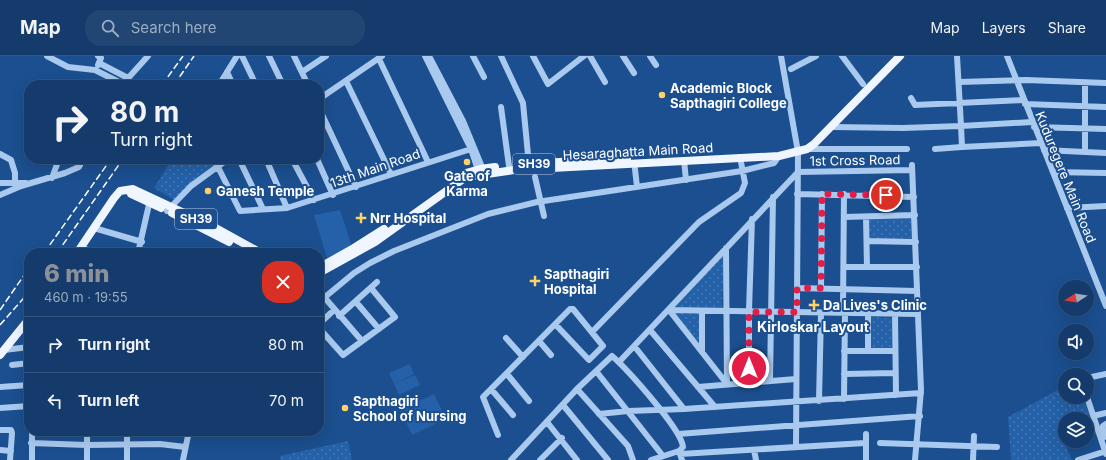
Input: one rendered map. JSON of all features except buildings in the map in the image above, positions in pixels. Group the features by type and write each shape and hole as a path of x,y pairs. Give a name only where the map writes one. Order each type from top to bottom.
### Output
{"main road":[{"path":"797,150 816,137 866,88 867,84 900,56"},
{"path":"778,153 807,149 832,127 868,90 867,84"},
{"name":"Hesaraghatta Main Road","path":"324,264 380,232 450,181 468,172 740,157 778,153"},
{"name":"Hesaraghatta Main Road","path":"324,270 375,242 453,185 466,177 481,171 509,166 778,153"},
{"name":"SH39","path":"80,248 120,191 133,189 150,200 251,248"},
{"path":"169,209 241,248"},
{"path":"2,353 24,325"}],"street":[{"path":"47,56 68,67 95,70 115,80"},
{"path":"95,70 101,58 98,56"},
{"path":"99,63 128,78 148,56"},
{"path":"222,80 237,56"},
{"path":"242,56 254,80"},
{"path":"268,56 280,80"},
{"path":"294,56 306,80"},
{"path":"302,72 319,58 326,56"},
{"path":"424,56 481,171"},
{"path":"429,56 463,121 481,171"},
{"path":"473,56 484,77"},
{"path":"501,56 523,103 529,165"},
{"path":"536,57 548,84 584,56"},
{"path":"590,56 605,82"},
{"path":"623,56 634,73"},
{"path":"650,56 656,65"},
{"path":"781,56 797,150 798,172 796,447"},
{"path":"791,69 816,56"},
{"path":"842,56 867,84"},
{"path":"957,56 962,147"},
{"name":"Kuduregere Main Road","path":"1007,56 1015,81 1106,306"},
{"path":"324,96 381,57 428,162"},
{"path":"227,72 230,80"},
{"path":"346,81 391,174"},
{"path":"959,82 1015,81 1106,83"},
{"path":"1085,83 1085,151"},
{"path":"911,98 915,106 1024,102 1085,107 1106,107"},
{"path":"501,107 509,166"},
{"path":"324,119 356,187"},
{"path":"832,127 903,128 1033,125 1106,129"},
{"path":"935,149 1041,143"},
{"name":"13th Main Road","path":"218,167 240,211 287,208 333,195 391,174 471,149"},
{"path":"807,149 907,149"},
{"path":"1044,150 1106,153"},
{"path":"362,341 325,298 354,273 394,251 488,214 541,201 742,171 774,163 778,153"},
{"path":"0,154 11,160 15,173 15,182"},
{"path":"593,331 699,222 741,193 745,183 740,157"},
{"path":"684,160 686,180"},
{"path":"52,178 57,164"},
{"path":"0,195 21,186 52,178 79,167 80,164"},
{"path":"169,209 191,186 222,164"},
{"path":"241,164 263,209"},
{"path":"268,164 287,208"},
{"path":"295,164 314,200"},
{"path":"319,164 333,195"},
{"name":"1st Cross Road","path":"798,172 912,168 914,196"},
{"path":"635,169 637,187"},
{"path":"619,362 635,347 752,219 798,172"},
{"path":"1053,172 1106,173"},
{"path":"536,177 544,216"},
{"path":"0,183 36,183"},
{"path":"798,194 914,196 921,393 920,416 914,460"},
{"path":"821,288 822,194"},
{"path":"844,194 844,399"},
{"path":"770,380 773,197"},
{"path":"140,248 150,200"},
{"path":"1067,208 1106,207"},
{"path":"844,217 915,215"},
{"path":"866,217 867,266"},
{"path":"748,382 752,219"},
{"path":"94,228 142,242"},
{"path":"867,241 916,242"},
{"path":"726,248 725,311 727,384"},
{"path":"844,267 917,267"},
{"path":"339,316 378,282"},
{"path":"324,334 343,355 395,317 371,288"},
{"path":"797,288 918,291"},
{"path":"356,302 379,330"},
{"path":"498,435 483,398 539,341 572,309 593,331 604,346 589,360 556,325"},
{"path":"324,319 334,310"},
{"path":"669,310 821,313 844,311 868,314 918,314"},
{"path":"669,310 727,384"},
{"path":"702,311 702,352"},
{"path":"820,401 821,313"},
{"path":"868,314 868,350"},
{"path":"895,314 894,350 896,395"},
{"path":"650,330 715,407"},
{"path":"506,338 524,356"},
{"path":"539,341 551,355"},
{"path":"635,347 684,409"},
{"path":"2,353 24,348"},
{"path":"844,351 894,350"},
{"path":"511,460 577,389 612,356 619,362 659,409 678,434 684,447 680,455"},
{"path":"12,365 24,364"},
{"path":"596,371 628,411 657,458 680,455 865,443"},
{"path":"844,374 895,373"},
{"path":"507,374 529,401"},
{"path":"1094,377 1106,374"},
{"path":"698,387 796,379"},
{"path":"0,387 24,385"},
{"path":"491,389 513,415"},
{"path":"577,389 628,446 633,460"},
{"path":"599,414 659,409 684,409 796,401 820,401 921,393"},
{"path":"1078,460 1106,452 1100,439 1089,404"},
{"path":"563,405 608,460"},
{"path":"0,408 24,406"},
{"path":"1097,415 1106,413"},
{"path":"678,434 920,416"},
{"path":"547,422 562,438 577,460"},
{"path":"1100,439 1104,437 1103,426 1106,424"},
{"path":"0,430 11,430 12,432 10,460"},
{"path":"866,434 866,460"},
{"path":"32,436 32,460"},
{"path":"87,436 87,460"},
{"path":"126,460 127,436"},
{"path":"183,460 188,436"},
{"path":"973,460 974,436"},
{"path":"540,460 562,438"},
{"path":"880,442 997,447"},
{"path":"31,443 87,445 160,444 185,448"},
{"path":"0,450 11,451"},
{"path":"754,450 756,460"}],"shaded area":[{"path":"169,164 218,164 176,201 154,188"},
{"path":"340,210 352,247 327,258 314,215"},
{"path":"911,218 912,238 869,239 869,219"},
{"path":"724,254 722,309 674,308"},
{"path":"673,313 700,313 700,347"},
{"path":"869,317 893,318 893,349 869,349"},
{"path":"410,364 414,374 394,384 389,373"},
{"path":"415,375 420,385 399,395 394,384"},
{"path":"1058,390 1058,404 1085,404 1088,412 1058,412 1058,448 1066,448 1072,460 1011,460 1008,417"},
{"path":"434,394 446,419 412,435 400,410"},
{"path":"348,441 352,460 281,460 280,456"}],"railway":[{"path":"166,80 183,56"},
{"path":"177,80 194,56"},
{"path":"48,248 107,164"},
{"path":"61,248 119,164"},
{"path":"0,310 24,275"},
{"path":"0,325 24,298"}],"place":[{"name":"Academic Block Sapthagiri College","path":"662,95"},
{"name":"Gate of Karma","path":"467,162"},
{"name":"Ganesh Temple","path":"208,191"},
{"name":"Nrr Hospital","path":"361,218"},
{"name":"Sapthagiri Hospital","path":"535,281"},
{"name":"Da Lives's Clinic","path":"814,305"},
{"name":"Sapthagiri School of Nursing","path":"345,408"}],"district":[{"name":"Kirloskar Layout","path":"813,327"}],"route":[{"path":"749,368 749,312 797,312 797,288 821,288 822,194 886,195"}]}
